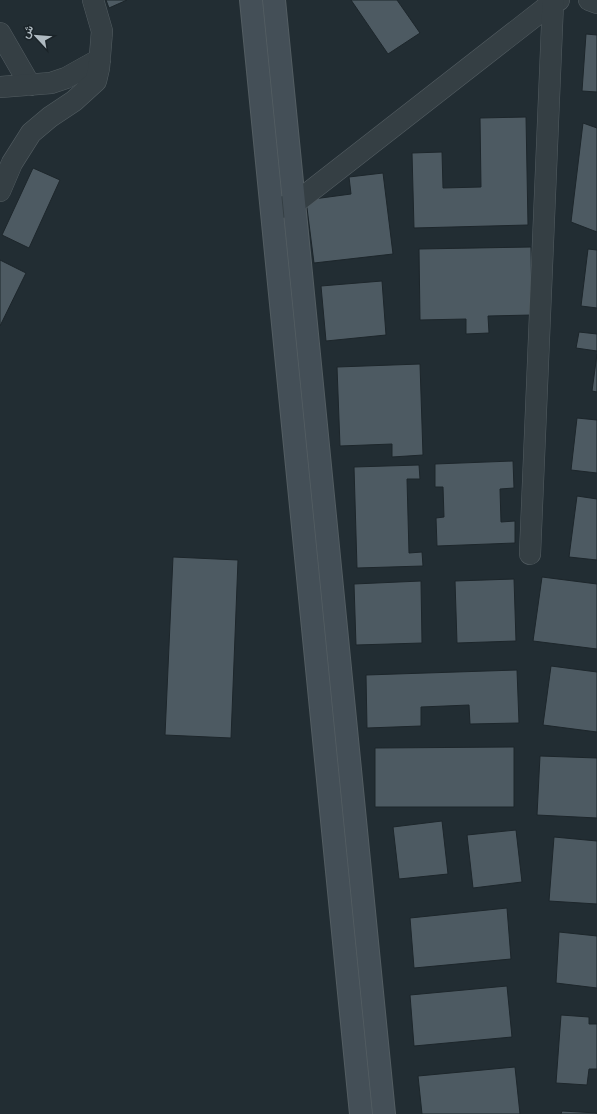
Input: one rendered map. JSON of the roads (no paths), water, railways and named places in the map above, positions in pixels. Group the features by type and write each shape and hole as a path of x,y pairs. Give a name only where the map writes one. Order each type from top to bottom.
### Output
{"street":[{"path":"0,192 12,163 31,133 50,117 74,101 96,81 100,59 102,31 93,0"},
{"path":"251,0 361,1114"},
{"path":"274,0 384,1114"},
{"path":"589,0 597,3"},
{"path":"272,210 294,204 556,1"},
{"path":"530,554 556,1"},
{"path":"0,33 30,85"},
{"path":"0,87 51,83 66,78 100,59"}]}
